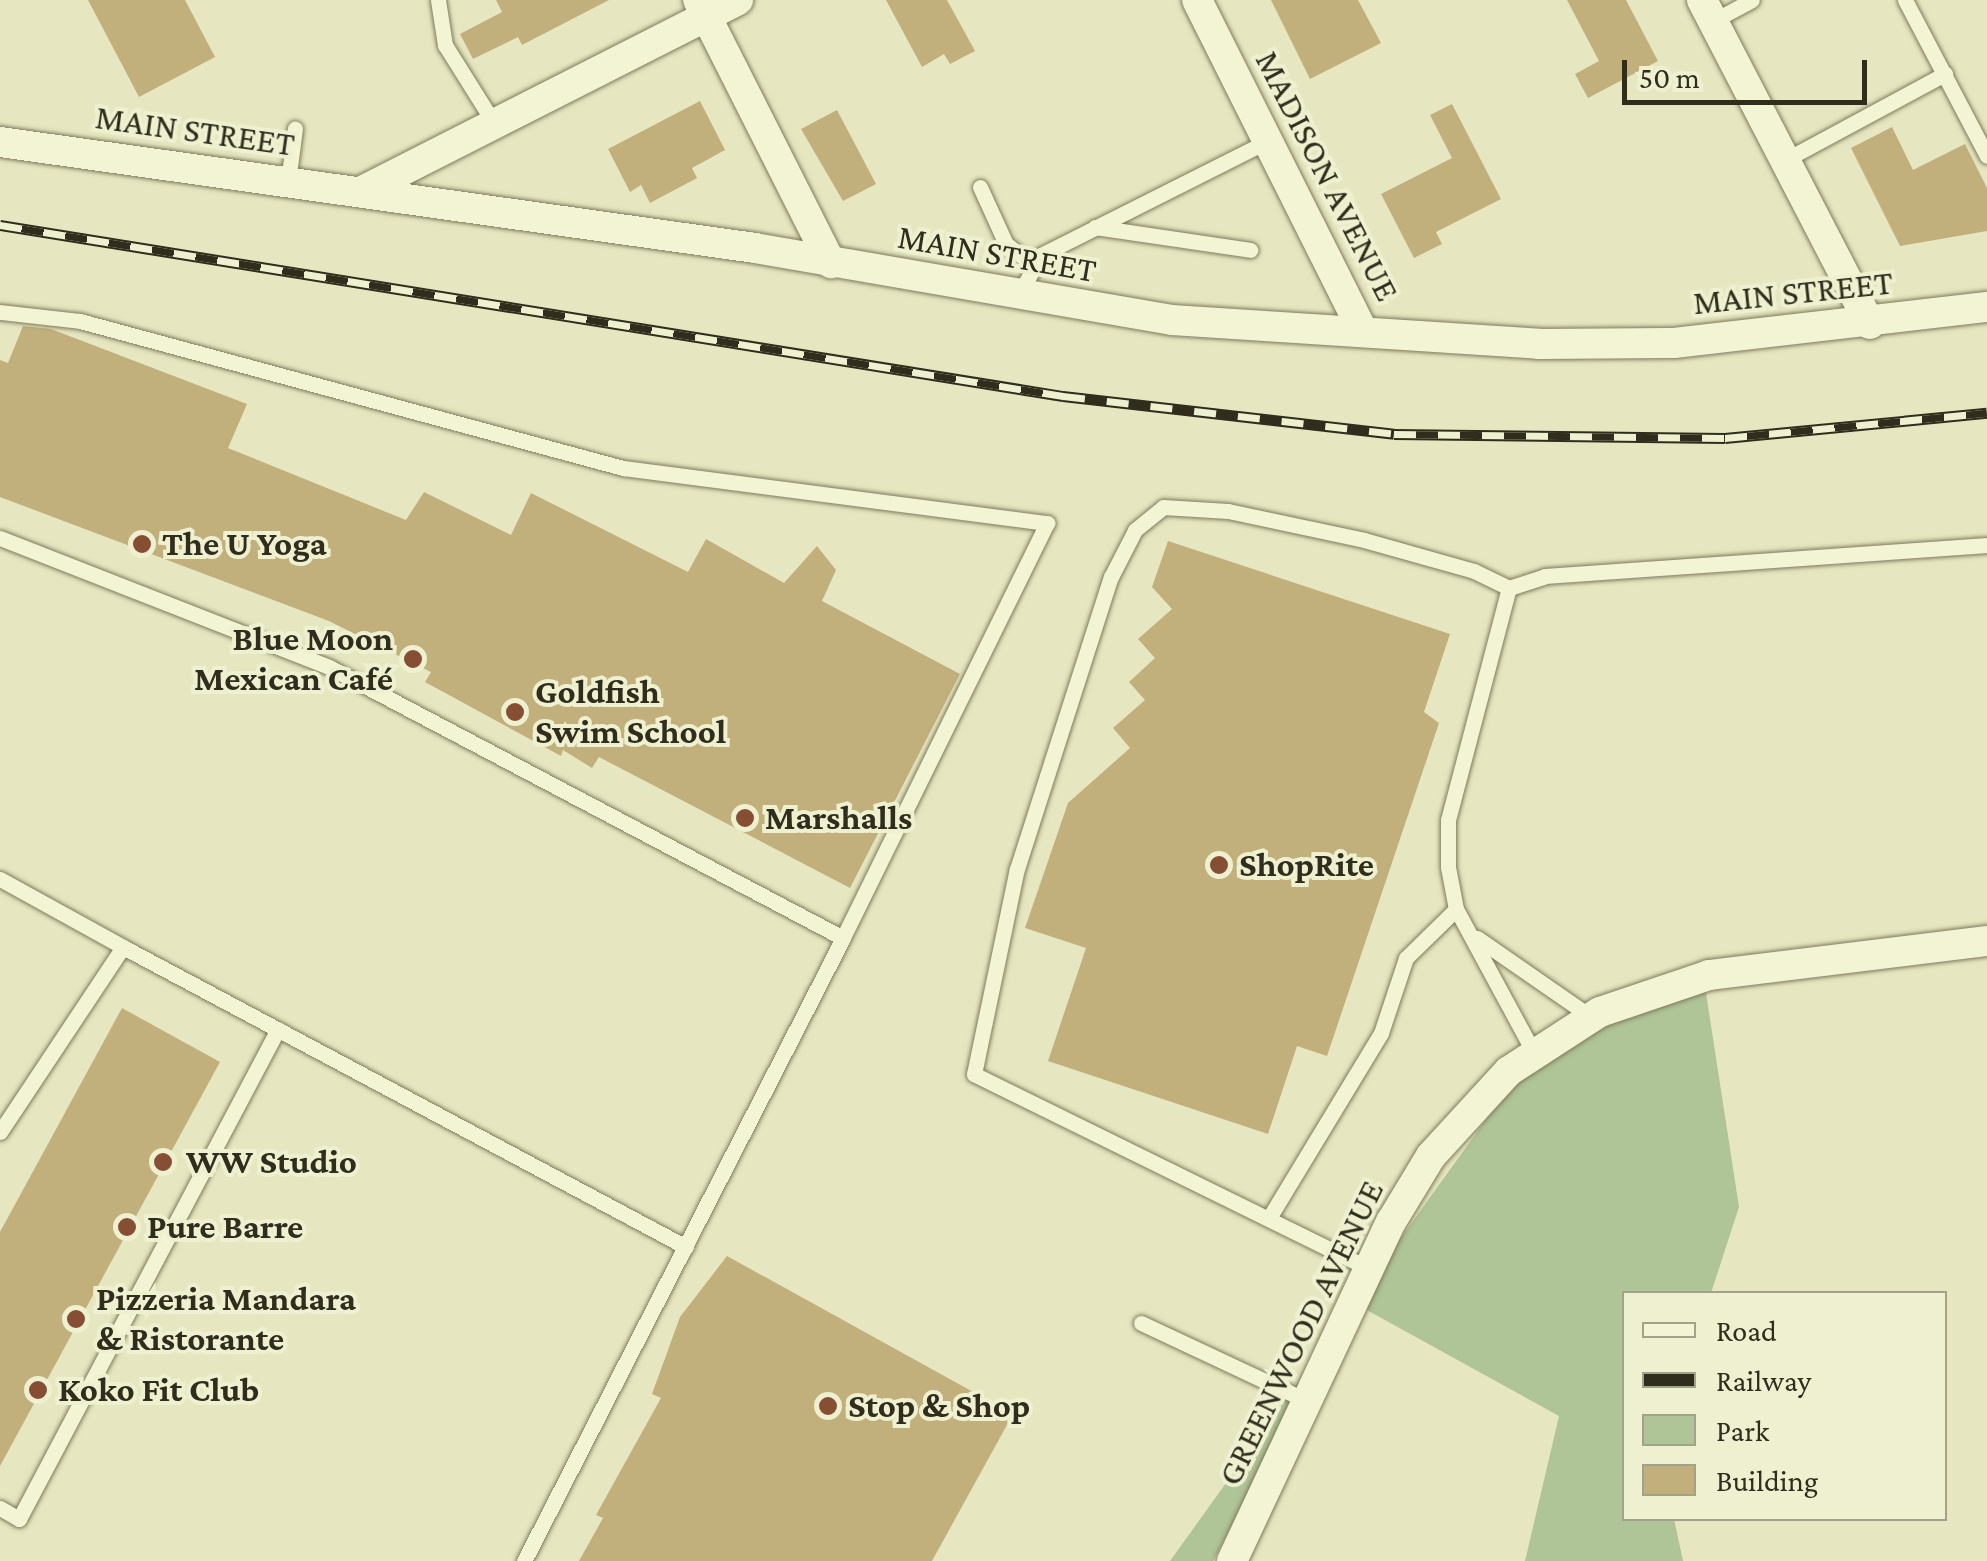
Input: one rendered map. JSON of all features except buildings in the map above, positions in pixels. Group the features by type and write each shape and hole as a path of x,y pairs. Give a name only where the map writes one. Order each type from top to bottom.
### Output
{"street":[{"path":"360,192 494,124 702,8 738,0"},
{"name":"MADISON AVENUE","path":"1197,0 1363,332"},
{"path":"702,8 831,263"},
{"path":"1708,10 1870,324"},
{"name":"MAIN STREET","path":"0,142 831,263 1172,320 1539,344 1674,343 1870,324 1987,307"},
{"name":"GREENWOOD AVENUE","path":"1232,1561 1303,1399 1368,1268 1431,1156 1465,1114 1534,1053 1591,1017 1710,975 1987,941"}],"lane":[{"path":"438,0 446,45 494,124"},
{"path":"1708,10 1752,0"},
{"path":"1905,0 1987,156"},
{"path":"1785,160 1945,74"},
{"path":"288,182 296,128"},
{"path":"1018,297 1041,255 1268,141"},
{"path":"980,187 1006,244 1034,266"},
{"path":"1094,226 1250,250"},
{"path":"0,312 80,320 624,468 1047,524 843,938 524,1561"},
{"path":"1368,1268 974,1074 1017,869 1111,577 1135,530 1163,507 1228,511 1364,540 1474,571 1509,588 1546,576 1987,545"},
{"path":"0,538 329,667 843,938"},
{"path":"1509,588 1448,820 1456,909 1534,1053"},
{"path":"0,879 686,1247"},
{"path":"1270,1218 1381,1033 1406,958 1456,909"},
{"path":"1474,936 1591,1017"},
{"path":"0,1132 123,948"},
{"path":"0,1508 19,1519 278,1029"},
{"path":"1140,1323 1303,1399"}],"green space":[{"path":"1704,980 1739,1207 1712,1291 1622,1291 1622,1521 1674,1521 1683,1561 1525,1561 1559,1416 1354,1303 1531,1057"},
{"path":"1331,1337 1213,1561 1170,1561"}],"railway":[{"path":"0,225 1063,396 1394,434 1725,438 1987,413"}],"place":[{"name":"The U Yoga","path":"142,544"},
{"name":"Blue Moon Mexican Café","path":"413,659"},
{"name":"Goldfish Swim School","path":"515,712"},
{"name":"Marshalls","path":"745,818"},
{"name":"ShopRite","path":"1219,865"},
{"name":"WW Studio","path":"163,1162"},
{"name":"Pure Barre","path":"127,1227"},
{"name":"Pizzeria Mandara & Ristorante","path":"76,1319"},
{"name":"Koko Fit Club","path":"38,1390"},
{"name":"Stop & Shop","path":"828,1406"}]}
